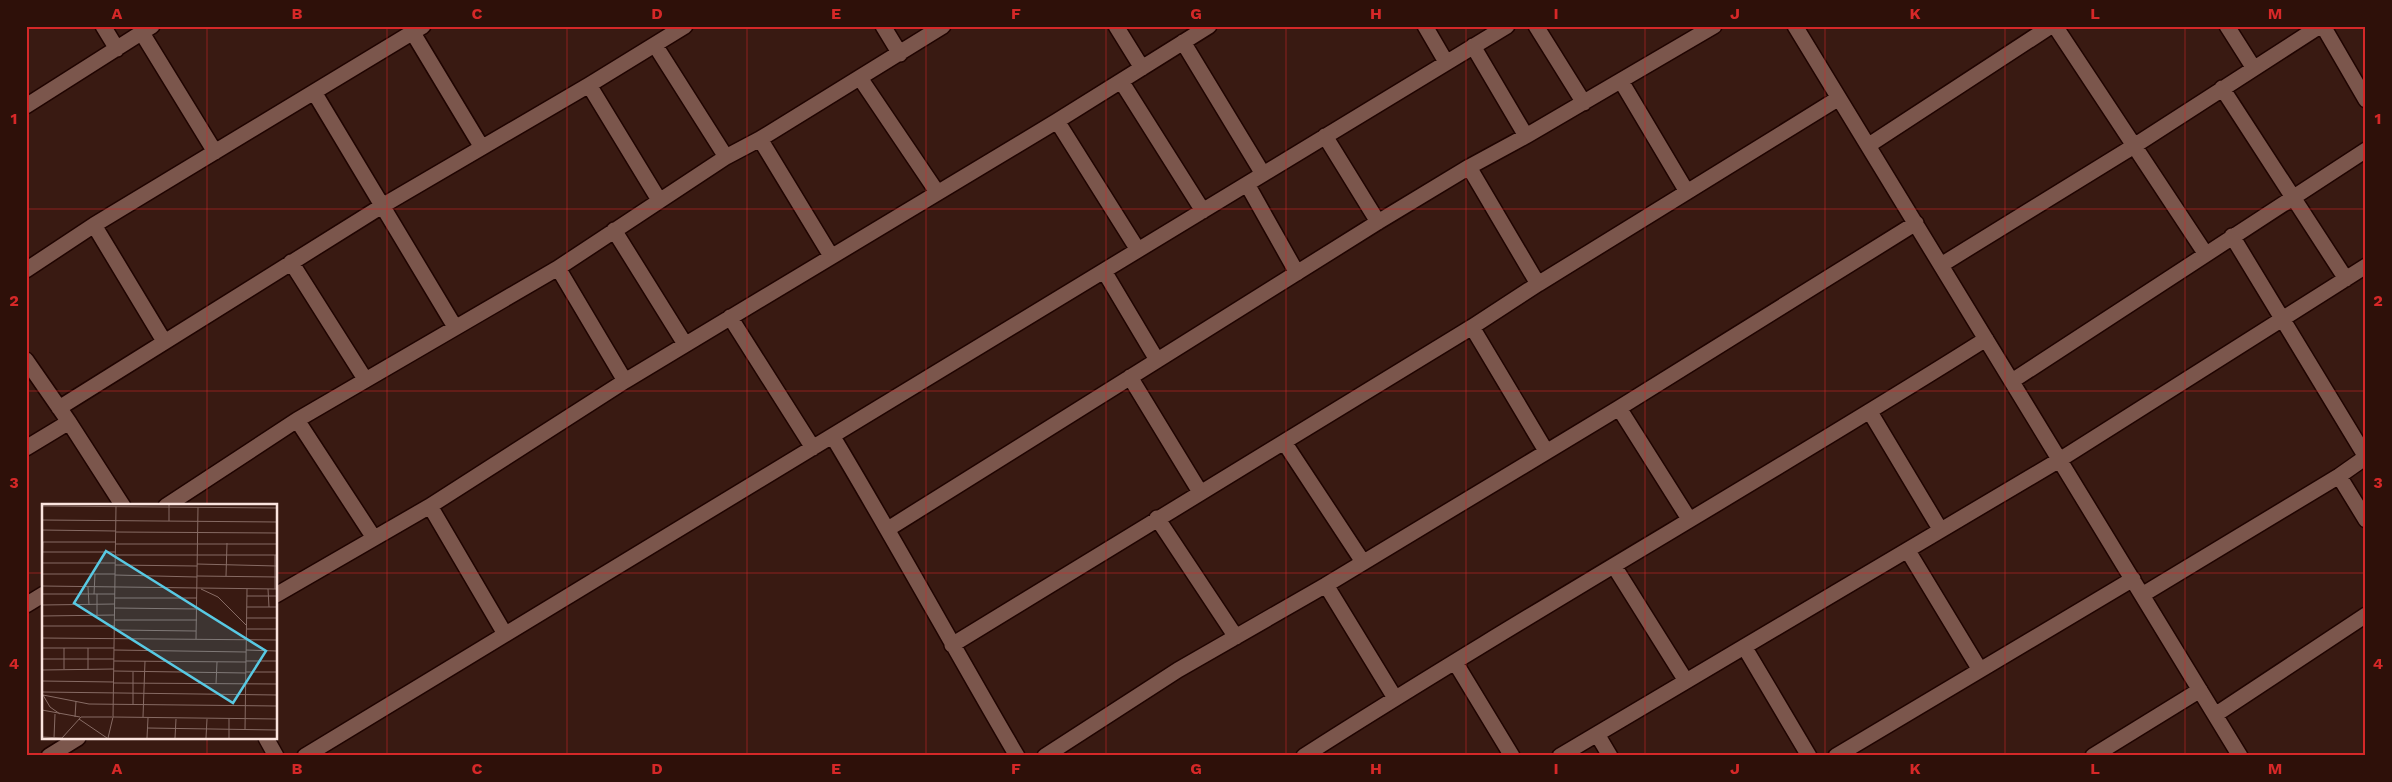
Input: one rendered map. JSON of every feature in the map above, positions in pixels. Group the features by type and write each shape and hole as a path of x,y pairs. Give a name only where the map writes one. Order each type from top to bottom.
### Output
{"street":[{"path":"103,26 117,48"},
{"path":"59,408 290,262 481,146 589,86 685,26"},
{"path":"883,26 900,54"},
{"path":"169,504 297,420 558,268 726,157 760,139 943,26"},
{"path":"1116,26 1142,68"},
{"path":"1425,26 1446,62"},
{"path":"305,756 1507,26"},
{"path":"1536,26 1584,103"},
{"path":"888,529 1468,167 1621,82 1714,26"},
{"path":"1796,26 2240,756"},
{"path":"1869,145 2053,26 2205,253"},
{"path":"2227,26 2253,68"},
{"path":"1942,265 2134,146 2321,26 2366,100"},
{"path":"278,594 430,506 625,381 1142,68 1201,28"},
{"path":"26,106 146,29 215,152"},
{"path":"26,270 94,225 418,30 481,146"},
{"path":"1183,42 1263,174"},
{"path":"655,45 726,157"},
{"path":"1473,46 1526,136"},
{"path":"860,78 937,192"},
{"path":"1121,80 1203,211"},
{"path":"1621,82 1687,192"},
{"path":"589,86 659,200"},
{"path":"2222,88 2346,279"},
{"path":"314,92 455,327"},
{"path":"952,645 1472,327 1538,284 1839,98"},
{"path":"1057,120 1138,250"},
{"path":"1325,136 1378,222"},
{"path":"760,139 831,256"},
{"path":"2012,381 2205,253 2366,150"},
{"path":"1468,167 1538,284"},
{"path":"1247,184 1297,273"},
{"path":"1045,756 1178,670 1326,585 1619,408 1916,224"},
{"path":"94,225 164,341"},
{"path":"614,230 685,344"},
{"path":"2142,595 2339,476 2366,457 2232,236"},
{"path":"290,262 365,379"},
{"path":"1560,756 2061,459 2283,321 2366,266"},
{"path":"558,268 625,381"},
{"path":"1104,271 1157,360"},
{"path":"730,317 813,448"},
{"path":"1472,327 1546,451"},
{"path":"1304,756 1395,698 1689,519 1870,412 1986,339"},
{"path":"26,360 69,422 121,504"},
{"path":"1130,377 1200,492"},
{"path":"1619,408 1689,519"},
{"path":"1870,412 1940,529"},
{"path":"297,420 374,538"},
{"path":"26,448 69,422"},
{"path":"832,436 888,529 952,645 1017,756"},
{"path":"1284,442 1364,562"},
{"path":"2339,476 2366,520"},
{"path":"430,506 505,634"},
{"path":"1158,518 1236,637"},
{"path":"1908,551 1980,670"},
{"path":"1614,566 1686,681"},
{"path":"1836,756 2133,579"},
{"path":"1326,585 1395,698"},
{"path":"26,605 42,595"},
{"path":"2215,715 2366,616"},
{"path":"1745,648 1809,756"},
{"path":"1455,662 1512,756"},
{"path":"2093,756 2200,690"},
{"path":"1597,734 1610,756"},
{"path":"49,756 75,740"},
{"path":"267,740 276,756"}]}
